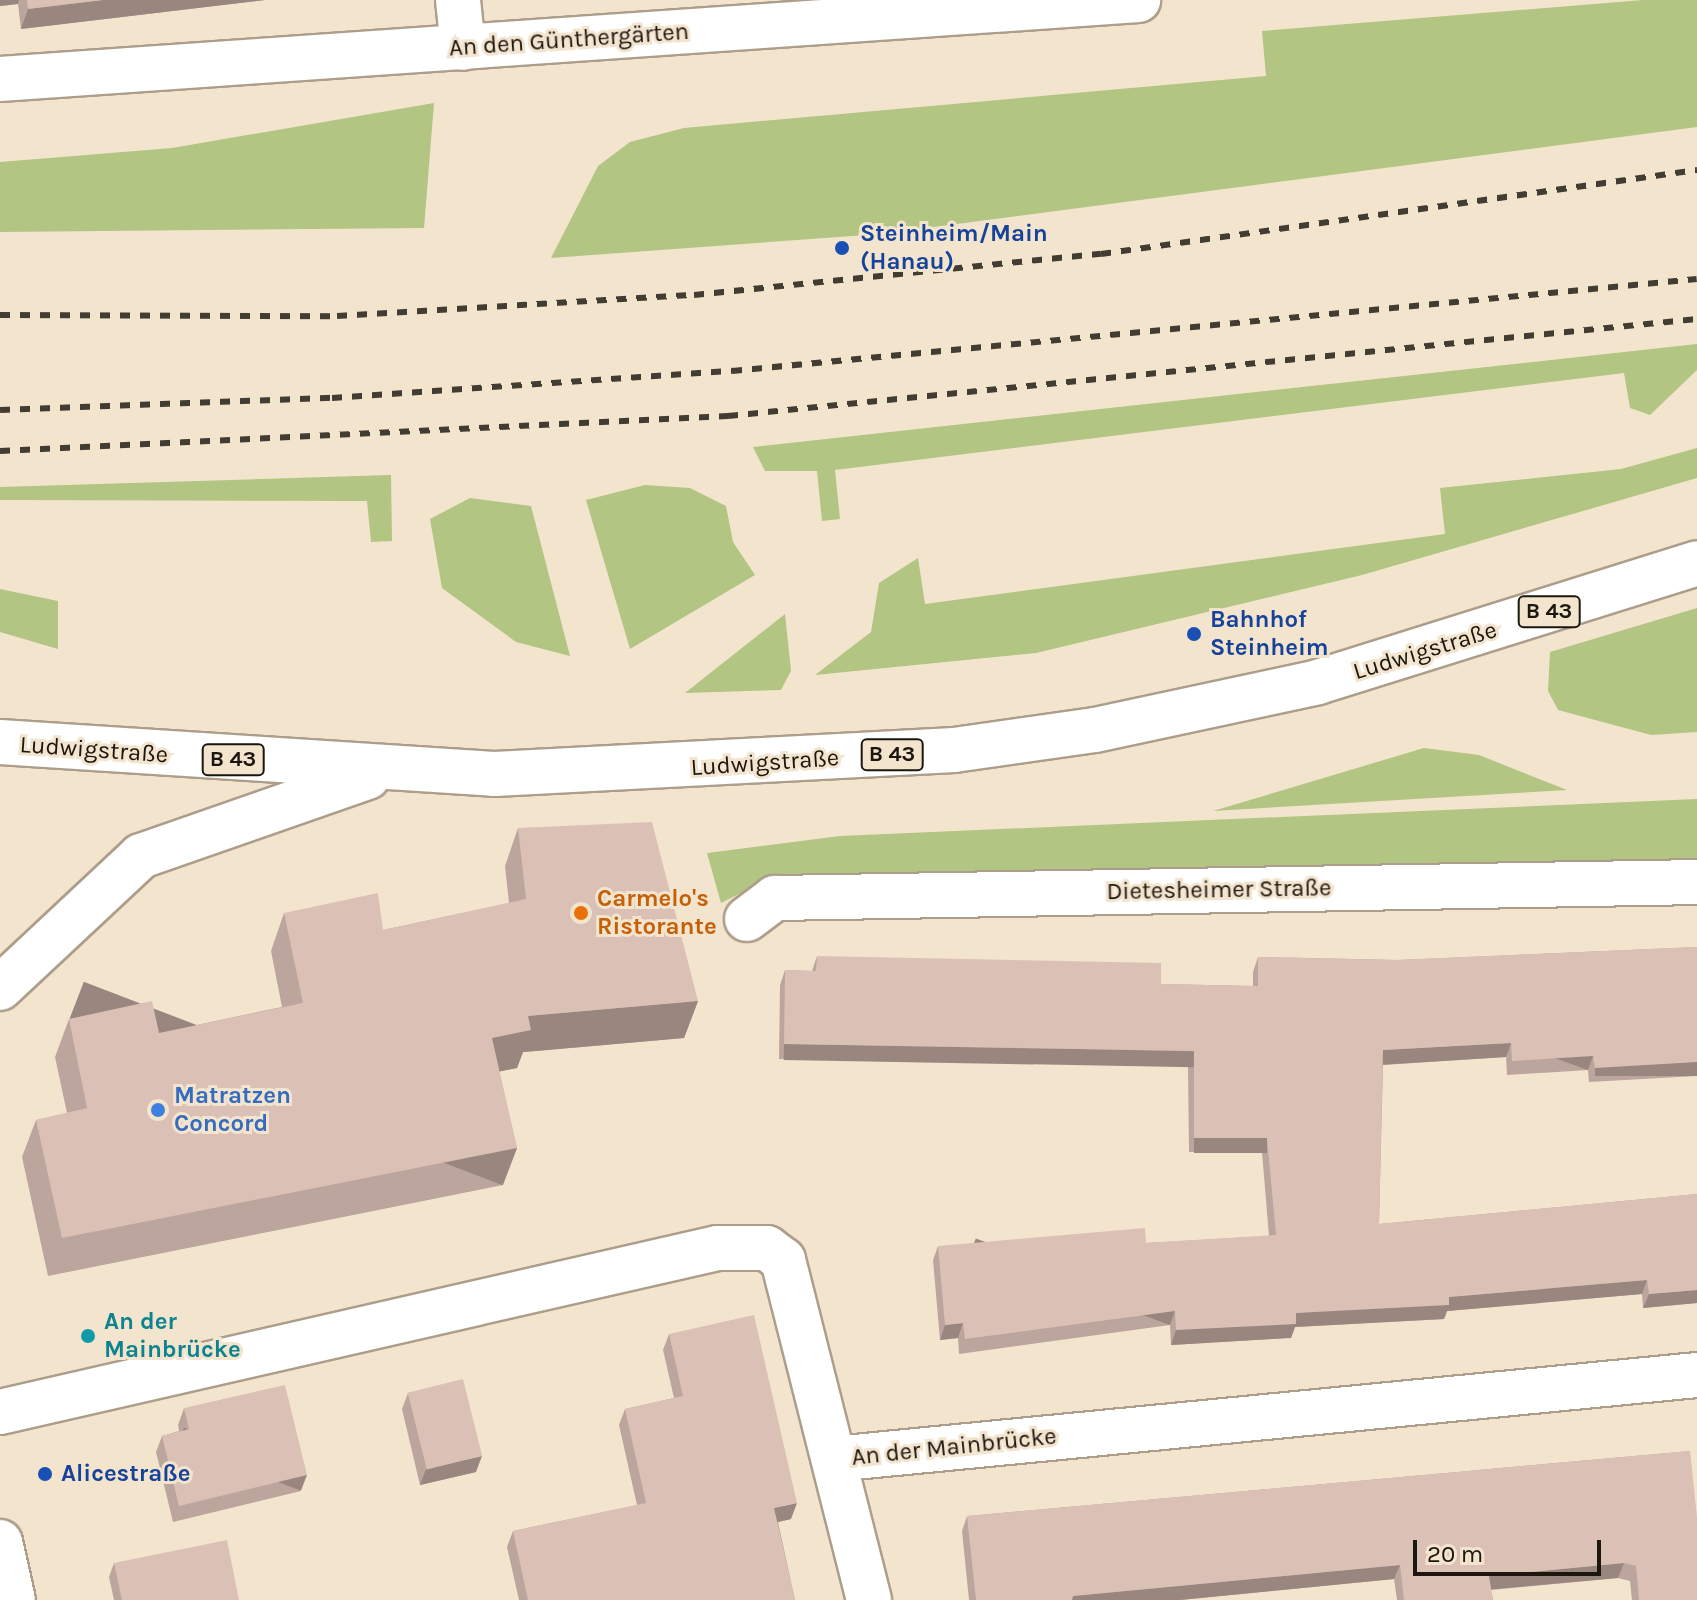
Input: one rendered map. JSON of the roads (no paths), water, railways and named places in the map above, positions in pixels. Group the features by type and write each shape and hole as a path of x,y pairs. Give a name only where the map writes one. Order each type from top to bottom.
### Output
{"street":[{"path":"458,0 463,48"},
{"name":"An den Günthergärten","path":"0,79 1138,0"},
{"name":"Ludwigstraße","path":"0,742 386,771 775,764 1095,730 1401,661 1697,563"},
{"path":"0,988 141,856 386,771"},
{"name":"Dietesheimer Straße","path":"747,919 775,898 1697,882"},
{"name":"An der Mainbrücke","path":"0,1412 745,1245 783,1260 834,1459 1697,1375"},
{"path":"834,1459 869,1600"},
{"path":"0,1542 13,1600"}],"railway":[{"path":"0,315 337,316 694,295 1101,254 1697,170"},
{"path":"0,410 332,398 732,371 1697,279"},
{"path":"0,451 728,416 1697,319"}],"place":[{"name":"Steinheim/Main (Hanau)","path":"842,248"},
{"name":"Bahnhof Steinheim","path":"1194,634"},
{"name":"Carmelo's Ristorante","path":"581,913"},
{"name":"Matratzen Concord","path":"158,1110"},
{"name":"An der Mainbrücke","path":"88,1336"},
{"name":"Alicestraße","path":"45,1474"}]}
